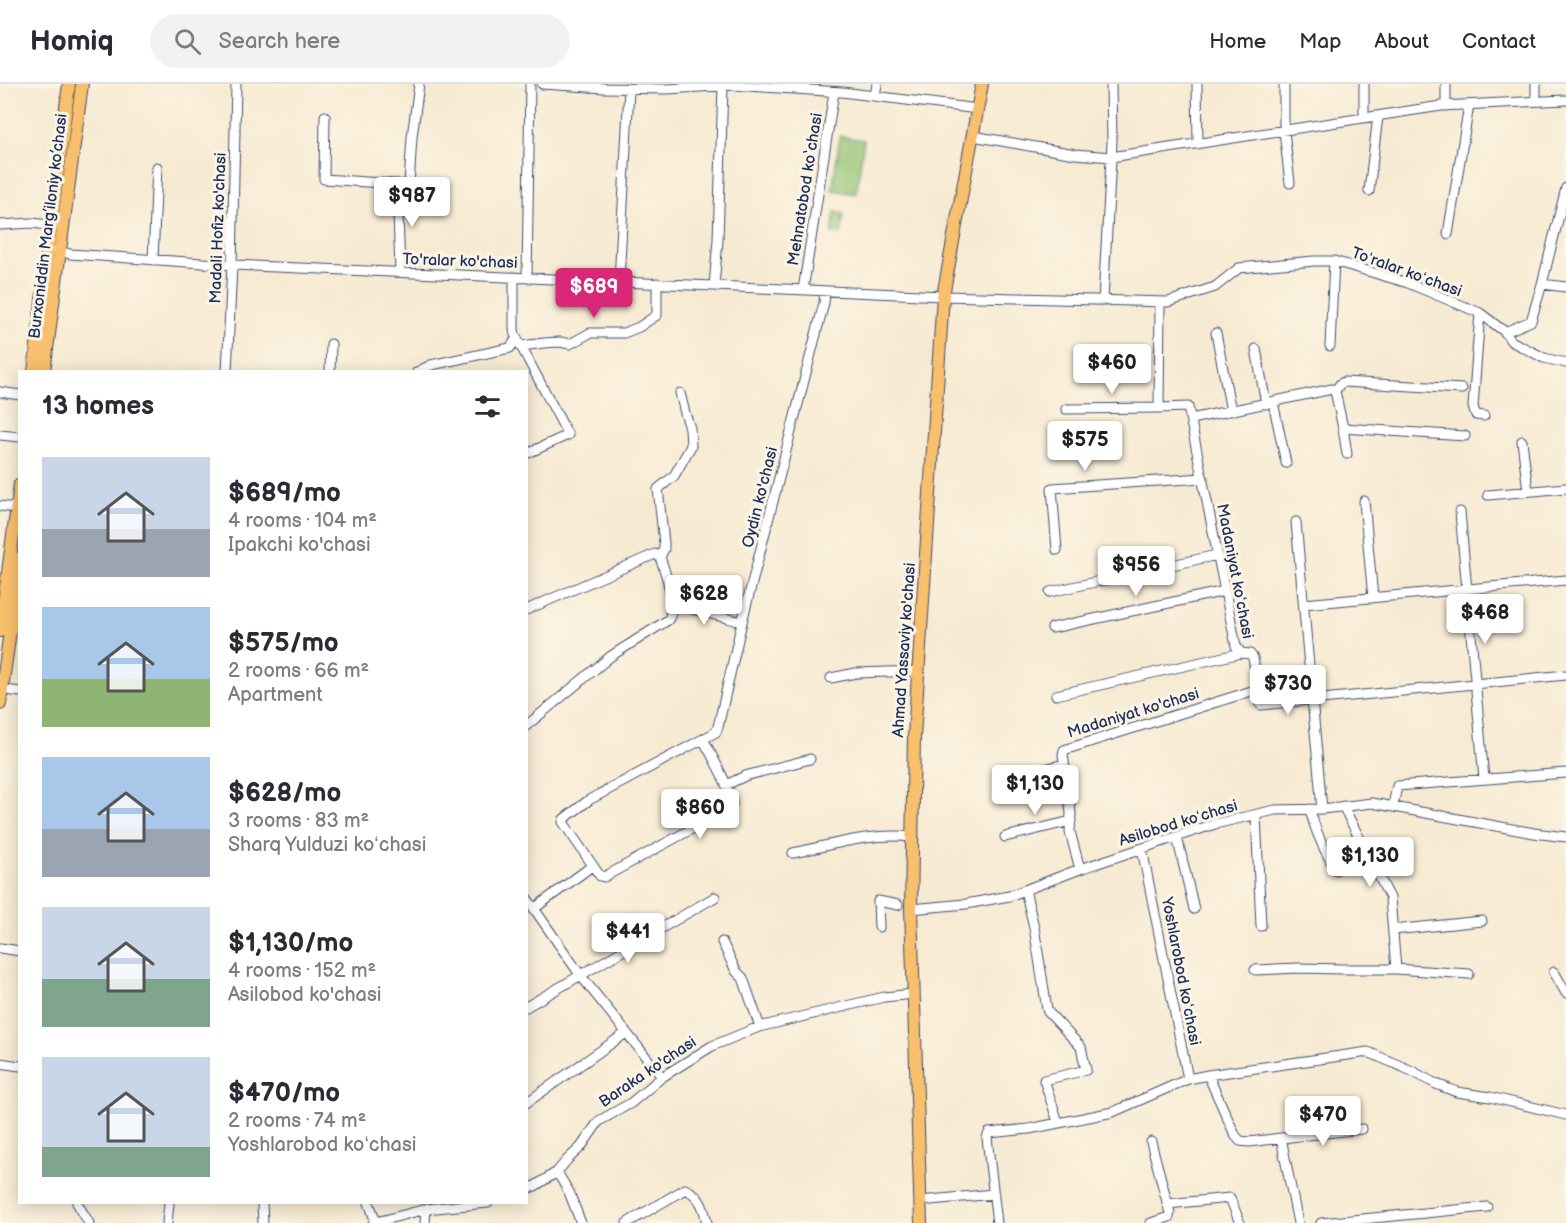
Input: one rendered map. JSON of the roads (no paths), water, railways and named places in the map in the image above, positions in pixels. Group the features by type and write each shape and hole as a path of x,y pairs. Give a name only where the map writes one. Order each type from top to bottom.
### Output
{"main road":[{"name":"Burxoniddin Marg’iloniy ko’chasi","path":"44,370 61,251 57,226 69,84"},
{"name":"Burxoniddin Marg’iloniy ko’chasi","path":"34,370 48,248 57,226 82,84"},
{"name":"Ahmad Yassaviy ko'chasi","path":"921,1223 911,909 914,737 943,296 982,84"},
{"path":"0,631 18,496"},
{"path":"0,704 18,572"}],"street":[{"name":"Madali Hofiz ko'chasi","path":"227,370 236,84"},
{"path":"325,116 324,179 409,185 419,84"},
{"path":"527,278 531,84"},
{"path":"542,84 629,89 723,86 806,87 978,109"},
{"path":"875,96 877,84"},
{"path":"1103,300 1111,157 1111,84"},
{"path":"1197,84 1198,144"},
{"path":"1284,84 1284,130 1290,183"},
{"path":"1364,84 1364,118"},
{"path":"1446,84 1446,106"},
{"path":"1536,84 1536,100"},
{"path":"714,286 718,240 723,86"},
{"path":"619,282 629,89"},
{"name":"Mehnatobod ko‘chasi","path":"804,290 834,92"},
{"path":"973,136 1075,154 1111,157 1446,106 1566,100"},
{"path":"1448,234 1469,105"},
{"path":"1369,191 1378,116"},
{"path":"153,260 156,167"},
{"path":"397,184 400,272"},
{"path":"1505,333 1531,321 1566,188"},
{"path":"0,225 32,223 57,226"},
{"name":"To'ralar ko'chasi","path":"48,248 70,254 232,265 943,296"},
{"path":"1330,346 1334,261"},
{"name":"Toʻralar koʻchasi","path":"943,296 1168,302 1215,287 1239,268 1334,261 1407,283 1480,313 1505,333 1511,341 1544,358 1566,363"},
{"path":"514,277 514,329 568,435 528,453"},
{"path":"421,370 431,365 510,348 520,342 570,344 590,333 624,333 639,327 657,315 657,283"},
{"path":"1542,284 1566,287"},
{"name":"Oydin ko'chasi","path":"592,866 563,822 564,819 589,800 716,732 825,291"},
{"path":"1159,408 1160,302"},
{"path":"1480,313 1473,407 1476,415 1484,416"},
{"path":"1216,333 1232,411"},
{"path":"330,370 331,344"},
{"path":"1256,349 1286,462"},
{"path":"1347,454 1335,391 1340,384 1344,382 1462,389"},
{"path":"1066,409 1188,407 1191,419 1335,391"},
{"path":"0,392 18,395"},
{"path":"528,724 611,656 668,620 671,615 672,604 660,557 664,543 658,489 674,476 690,446 690,428 680,393"},
{"name":"Madaniyat koʻchasi","path":"1191,419 1236,646 1241,653 1250,654 1258,689"},
{"path":"1343,428 1465,436"},
{"path":"0,435 18,437"},
{"path":"1522,441 1528,491"},
{"path":"1057,550 1052,488 1203,478"},
{"path":"1488,495 1566,488"},
{"path":"1364,501 1373,598"},
{"path":"0,506 16,508"},
{"path":"1460,512 1484,779"},
{"path":"1296,522 1322,809"},
{"path":"528,609 655,554 660,557"},
{"path":"1050,592 1217,555"},
{"path":"1304,604 1566,580"},
{"path":"1052,628 1225,591"},
{"path":"672,604 742,622"},
{"path":"1056,695 1241,653"},
{"path":"831,678 856,673 918,671"},
{"path":"1258,689 1261,705 1566,675"},
{"path":"1,689 18,692"},
{"name":"Madaniyat ko'chasi","path":"1080,869 1070,832 1071,821 1064,750 1258,689"},
{"path":"535,908 592,866 600,876 604,877 730,808 733,801 704,739"},
{"path":"726,784 745,776 810,759"},
{"path":"1022,775 1064,764"},
{"path":"1393,806 1396,786 1566,772"},
{"name":"Asilobod koʻchasi","path":"911,909 966,904 1009,896 1080,869 1215,824 1275,810 1322,809 1372,803 1566,837"},
{"path":"1343,806 1390,898 1396,969"},
{"path":"1310,809 1314,828 1336,870"},
{"path":"1256,815 1261,926"},
{"path":"1005,837 1071,821"},
{"path":"793,853 859,839 898,835 912,837"},
{"path":"1177,837 1194,909"},
{"name":"Yoshlarobod koʻchasi","path":"1142,849 1188,1079"},
{"path":"1025,890 1034,927 1048,1012 1081,1047 1086,1070 1044,1080 1058,1122"},
{"path":"528,1006 715,897"},
{"path":"528,899 581,976 662,1077"},
{"path":"879,927 878,901 898,905"},
{"path":"1393,930 1482,921"},
{"path":"722,942 736,971 743,978 760,1027"},
{"path":"0,948 18,951"},
{"path":"1255,970 1396,969 1469,974"},
{"path":"1554,972 1566,993"},
{"name":"Baraka ko'chasi","path":"528,1188 557,1172 581,1147 599,1121 631,1103 662,1077 712,1046 760,1027 884,997 914,994"},
{"path":"528,1102 626,1033"},
{"path":"997,1223 987,1138 989,1133 1029,1129 1113,1112 1188,1079 1208,1075 1368,1053 1457,1092 1490,1097 1566,1115"},
{"path":"0,1063 18,1065"},
{"path":"1208,1075 1235,1135 1240,1141 1249,1142 1362,1129"},
{"path":"1281,1138 1298,1223"},
{"path":"1151,1142 1170,1213 1169,1217 1153,1223"},
{"path":"557,1172 569,1192 581,1223"},
{"path":"627,1223 685,1189 694,1193 705,1209 707,1223"},
{"path":"920,1201 994,1194"},
{"path":"1167,1204 1230,1198 1240,1223"},
{"path":"78,1204 89,1223"},
{"path":"167,1223 169,1204"},
{"path":"262,1204 262,1223"},
{"path":"369,1204 375,1223 426,1209 478,1204"},
{"path":"1321,1223 1487,1207"},
{"path":"425,1223 426,1209"}]}
